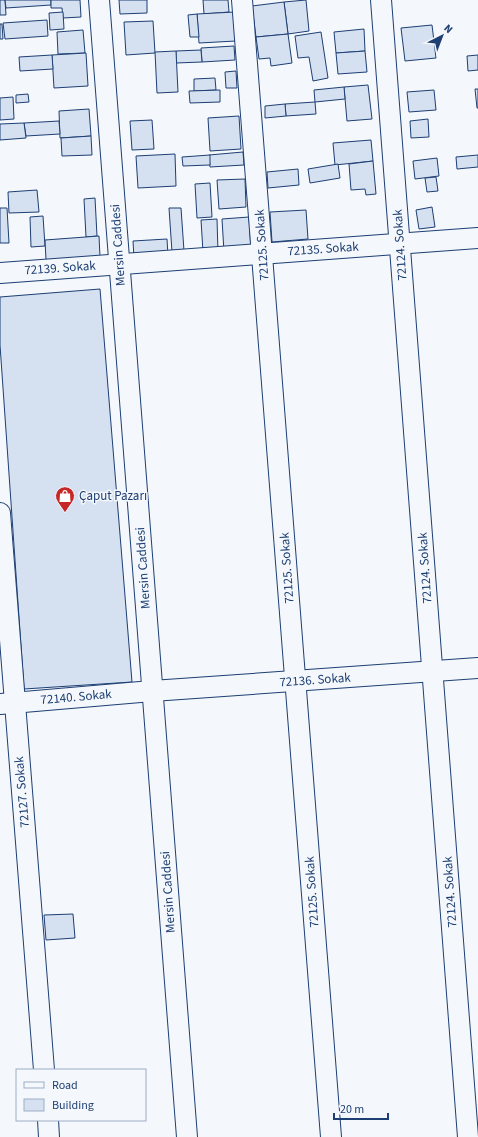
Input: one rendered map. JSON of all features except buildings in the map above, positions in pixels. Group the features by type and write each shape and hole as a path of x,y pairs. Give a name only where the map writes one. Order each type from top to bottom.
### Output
{"street":[{"name":"Mersin Caddesi","path":"99,0 186,1137"},
{"name":"72125. Sokak","path":"242,0 331,1137"},
{"name":"72124. Sokak","path":"380,0 468,1137"},
{"name":"72135. Sokak","path":"120,264 478,238"},
{"name":"72139. Sokak","path":"0,273 120,264"},
{"name":"72127. Sokak","path":"0,513 8,703 44,1069"},
{"name":"72136. Sokak","path":"152,691 478,668"},
{"name":"72140. Sokak","path":"8,703 152,691"},
{"path":"48,1121 50,1137"}],"place":[{"name":"Çaput Pazarı","path":"65,513"}]}
